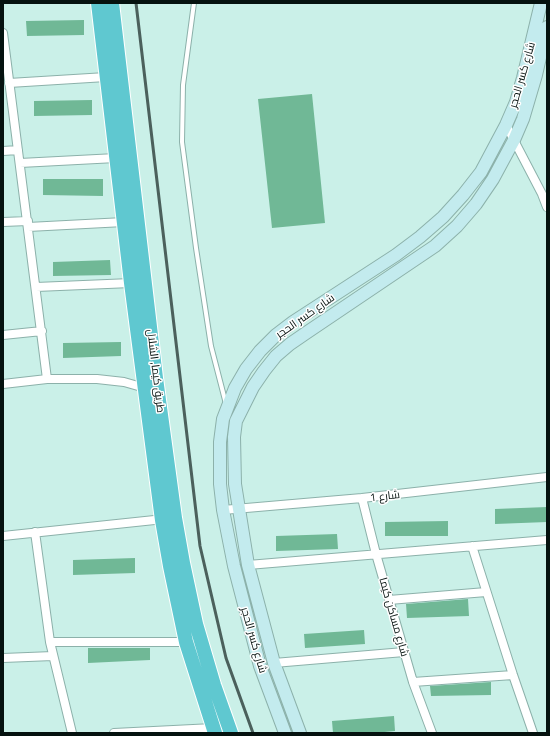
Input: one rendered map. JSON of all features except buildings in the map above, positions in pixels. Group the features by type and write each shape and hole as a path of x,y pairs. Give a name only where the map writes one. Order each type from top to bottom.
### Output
{"highway":[{"name":"طريق كيما, الشلال","path":"98,3 144,388 168,519 183,562 196,624 214,685 231,733"},
{"name":"طريق كيما, الشلال","path":"112,3 156,378 168,519 170,566 186,642 214,731"}],"main road":[{"name":"شارع كسر الحجر","path":"285,733 260,666 234,566 223,510 220,484 220,442 222,425 227,408 235,388 246,369 260,351 276,335 293,322 396,255 420,237 443,217 481,172 506,125 523,78 541,3"},
{"name":"شارع كسر الحجر","path":"300,733 274,663 248,565 235,484 234,437 236,421 253,386 276,356 290,344 436,246 457,226 476,204 493,179 514,140 530,98 547,27"},
{"path":"227,408 236,421"}],"street":[{"path":"3,33 5,60 20,163 47,379"},
{"path":"9,83 106,77"},
{"path":"506,125 547,207"},
{"path":"3,151 18,150"},
{"path":"20,163 116,158"},
{"path":"3,222 28,224 124,222"},
{"path":"36,287 131,283"},
{"path":"3,335 42,331"},
{"path":"3,384 47,379 97,379 124,382 144,388"},
{"name":"شارع 1","path":"223,510 362,498 547,477"},
{"name":"شارع مساكن كيما","path":"362,498 376,554 404,652 413,682 432,733"},
{"path":"3,536 168,519"},
{"path":"35,532 50,642 72,733"},
{"path":"248,565 547,540"},
{"path":"472,546 533,733"},
{"path":"389,600 486,592"},
{"path":"50,642 186,642"},
{"path":"274,663 404,652"},
{"path":"3,658 53,656"},
{"path":"413,682 513,675"},
{"path":"114,733 214,731"}],"lane":[{"path":"194,3 183,85 182,142 211,346 227,408"}],"railway":[{"path":"136,3 200,546 226,658 253,733"}]}
